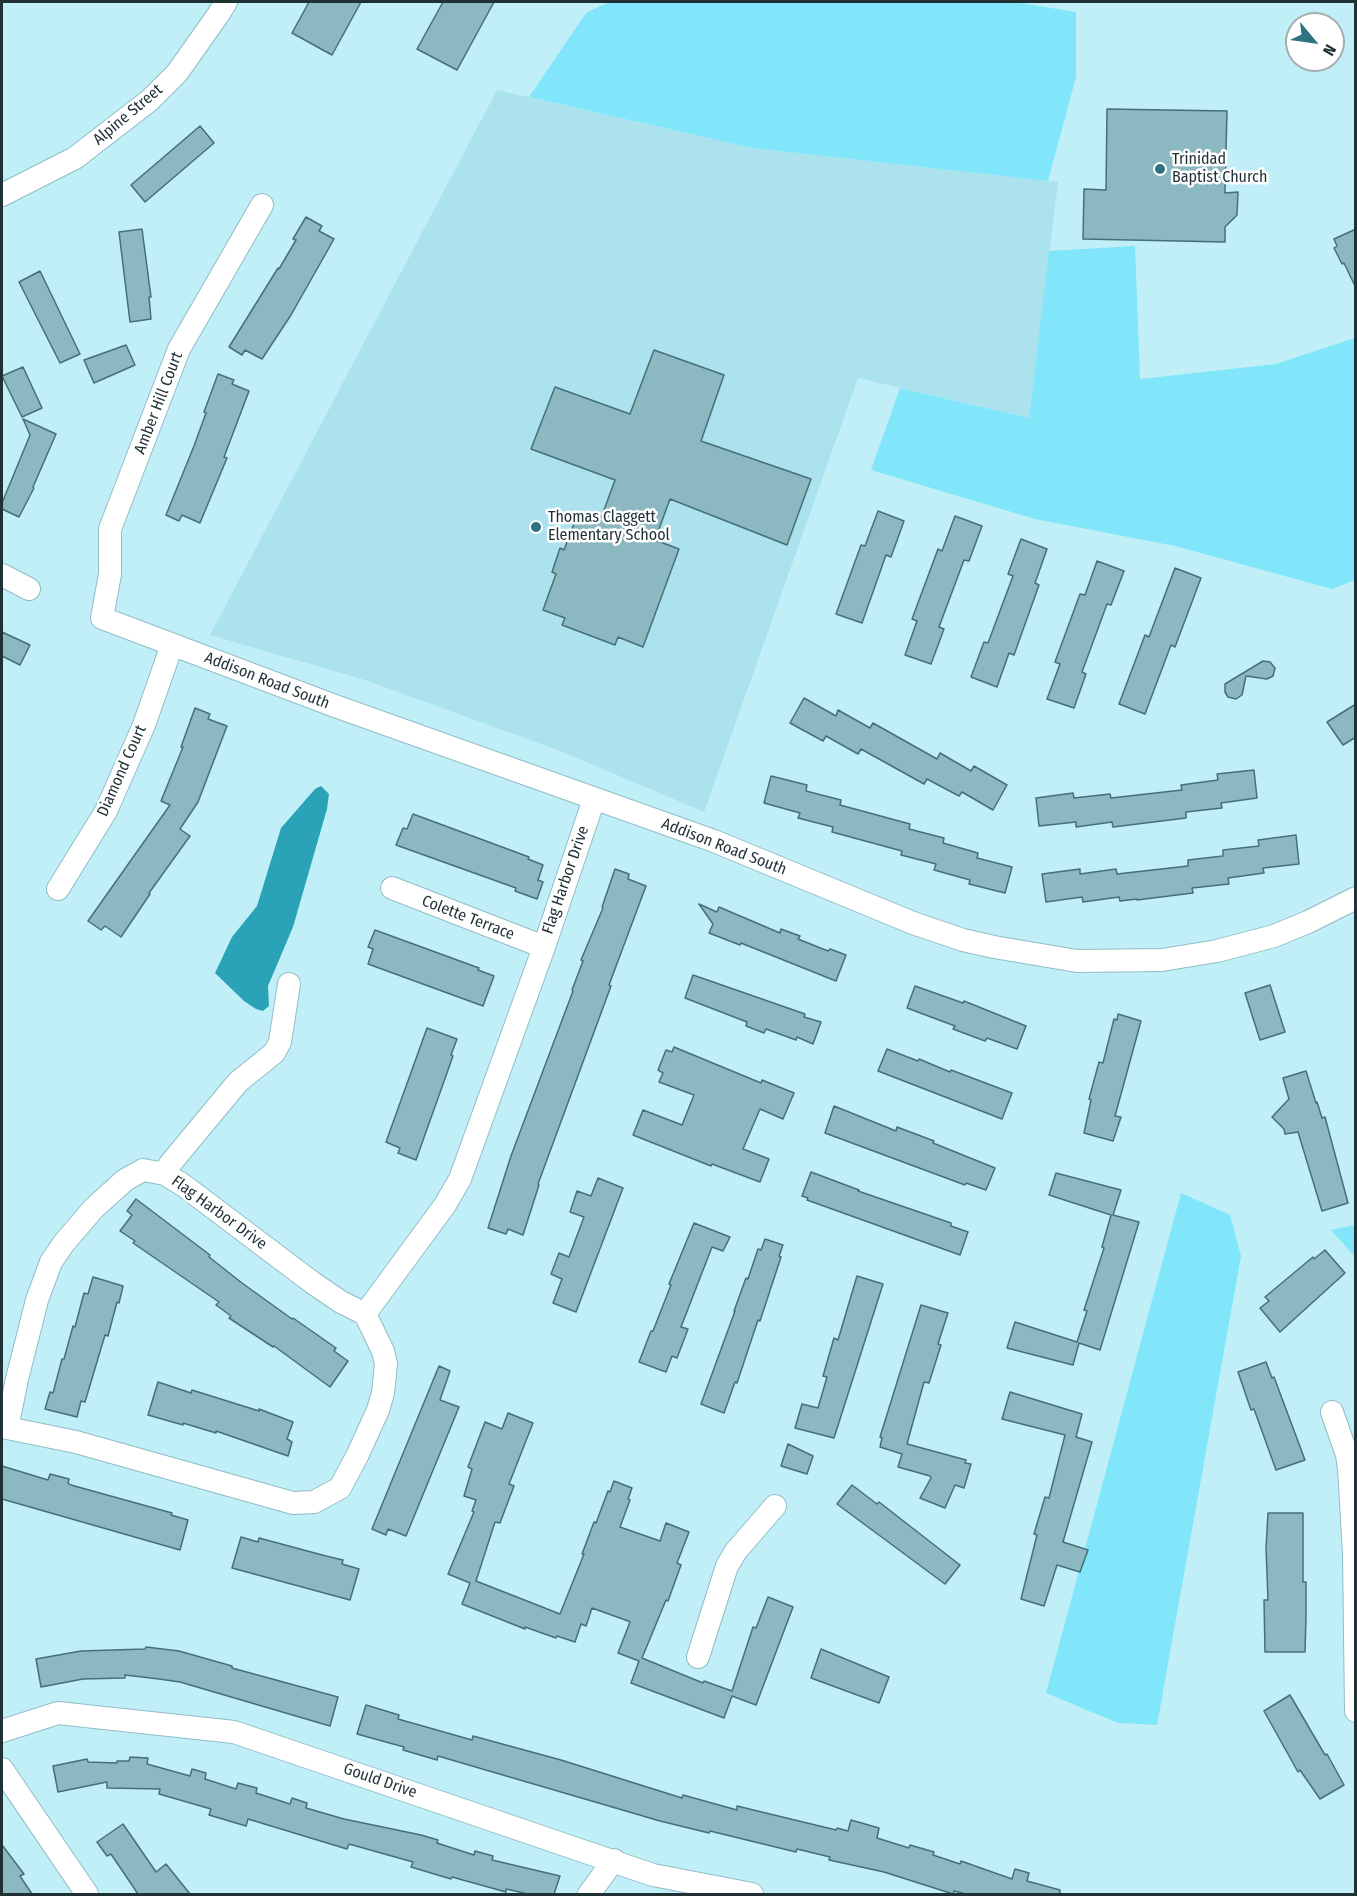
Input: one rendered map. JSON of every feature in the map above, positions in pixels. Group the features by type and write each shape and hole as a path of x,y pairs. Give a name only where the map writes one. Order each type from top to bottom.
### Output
{"street":[{"name":"Alpine Street","path":"2,195 75,158 150,100 177,73 226,2"},
{"name":"Amber Hill Court","path":"102,618 110,574 110,529 179,349 262,205"},
{"path":"2,575 29,589"},
{"name":"Addison Road South","path":"102,618 335,706 714,842 913,923 994,947 1077,961 1144,961 1217,951 1274,936 1356,898"},
{"name":"Diamond Court","path":"58,889 106,811 144,725 172,645"},
{"name":"Flag Harbor Drive","path":"364,1314 446,1205 460,1179 544,947 594,799"},
{"name":"Colette Terrace","path":"392,888 544,947"},
{"path":"165,1174 170,1164 238,1082 274,1053 280,1042 289,984"},
{"name":"Flag Harbor Drive","path":"143,1170 165,1174 198,1196 313,1284 364,1314 380,1341 386,1364 378,1410 340,1488 314,1502 293,1503 76,1442 4,1428 37,1300 51,1262 94,1208 124,1180 143,1170"},
{"path":"1332,1412 1347,1455 1349,1469 1354,1553 1356,1711"},
{"path":"698,1657 727,1566 736,1551 775,1506"},
{"name":"Gould Drive","path":"2,1731 58,1713 234,1732 653,1875 752,1894"},
{"path":"2,1769 87,1894"},
{"path":"589,1894 614,1860"}],"shaded area":[{"path":"609,2 1014,2 1076,12 1076,77 1048,181 752,148 529,97 586,13"},
{"name":"Thomas Claggett Elementary School","path":"497,90 752,148 1058,182 1029,418 858,378 704,812 563,752 365,680 210,635"},
{"path":"1135,246 1140,379 1276,364 1355,338 1355,580 1332,589 1175,546 1035,519 871,470 900,388 1029,418 1049,251"},
{"path":"321,786 329,794 327,809 293,927 268,986 269,1006 263,1011 244,1001 215,973 232,937 257,906 281,828 315,789"},
{"path":"1181,1193 1230,1215 1241,1256 1157,1725 1118,1723 1046,1693"},
{"path":"1356,1225 1355,1257 1331,1230"}],"building":[{"path":"309,2 361,2 332,55 292,33"},
{"path":"443,2 494,2 457,70 417,49"},
{"path":"1107,109 1227,111 1225,193 1238,192 1237,215 1225,227 1225,242 1083,239 1084,189 1106,190"},
{"path":"200,126 214,143 145,202 131,185"},
{"path":"306,217 322,226 319,231 334,239 291,315 262,359 245,350 242,355 229,347 279,269"},
{"path":"142,229 151,297 149,297 151,319 130,322 119,232"},
{"path":"1356,229 1356,288 1334,248 1337,246 1334,239"},
{"path":"40,271 80,354 60,363 19,282"},
{"path":"126,345 135,365 94,383 84,360"},
{"path":"654,350 724,375 701,441 811,479 787,545 670,499 655,540 679,549 643,647 618,637 615,645 562,625 565,618 543,610 556,574 552,572 560,548 564,550 578,513 600,521 615,480 531,449 555,387 630,414"},
{"path":"23,367 42,408 22,417 2,376"},
{"path":"218,374 234,380 232,384 249,391 224,457 227,458 200,523 182,515 179,521 166,515 194,446"},
{"path":"23,419 56,434 34,488 19,517 2,509 2,503 30,435"},
{"path":"878,511 904,521 891,557 886,555 862,623 836,614 861,545 865,546"},
{"path":"955,516 982,526 969,561 964,560 939,627 944,629 931,664 905,655 917,621 912,619 938,549 942,551"},
{"path":"1021,539 1047,549 1035,583 1039,585 1014,655 1009,653 997,687 971,677 984,642 988,643 1013,576 1008,574"},
{"path":"1097,561 1124,571 1111,605 1107,604 1082,672 1086,674 1074,708 1047,699 1060,664 1055,662 1080,594 1085,595"},
{"path":"1175,568 1201,578 1175,647 1171,645 1145,714 1119,704 1145,635 1149,637"},
{"path":"2,632 30,645 20,665 2,656"},
{"path":"1263,661 1270,662 1275,668 1273,676 1267,679 1246,676 1242,695 1236,699 1228,697 1225,684"},
{"path":"804,698 836,716 838,710 870,728 873,723 937,759 940,753 971,771 974,766 1007,785 993,810 962,792 959,796 927,779 924,784 861,749 858,754 826,736 823,741 790,723"},
{"path":"1356,704 1356,737 1343,745 1327,722"},
{"path":"195,708 210,714 208,719 227,726 198,802 180,829 190,836 121,937 105,926 101,930 88,921 170,805 161,801 183,747 181,747"},
{"path":"1254,770 1257,798 1221,803 1222,808 1186,812 1186,818 1113,827 1112,822 1076,827 1076,822 1039,826 1036,798 1073,793 1074,798 1110,794 1111,798 1182,790 1181,785 1218,780 1217,774"},
{"path":"771,776 807,785 806,791 841,800 840,805 910,824 909,829 944,838 943,843 978,853 977,858 1012,867 1005,893 969,884 970,880 934,870 936,864 901,855 902,851 832,832 833,827 798,818 800,813 764,803"},
{"path":"413,814 529,857 528,859 543,865 538,880 543,882 537,899 515,891 516,888 396,845 403,828 407,829"},
{"path":"1296,835 1299,864 1263,868 1264,873 1228,878 1229,884 1192,888 1193,893 1137,900 1120,901 1119,897 1083,902 1082,897 1046,902 1042,874 1080,869 1080,874 1116,869 1117,874 1188,866 1188,860 1223,856 1223,850 1259,846 1258,840"},
{"path":"615,869 629,874 628,879 646,886 538,1184 523,1235 508,1229 506,1234 488,1228 511,1156 573,991 583,961 581,960 603,908"},
{"path":"699,904 717,912 719,907 780,933 781,929 800,936 798,939 828,951 830,949 846,955 836,981 741,943 740,945 709,933 713,924"},
{"path":"375,930 479,968 478,970 494,976 483,1006 368,964 373,949 368,947"},
{"path":"693,975 805,1014 804,1017 821,1022 813,1044 797,1037 796,1040 766,1029 764,1033 746,1026 747,1022 685,998"},
{"path":"1270,985 1285,1032 1260,1040 1245,993"},
{"path":"915,986 963,1003 964,1001 1026,1026 1017,1049 987,1038 985,1041 953,1029 955,1026 907,1008"},
{"path":"1118,1014 1141,1021 1115,1116 1121,1117 1113,1141 1084,1133 1091,1100 1089,1099 1099,1062 1103,1063 1114,1019 1117,1020"},
{"path":"427,1028 457,1039 416,1160 398,1153 400,1148 386,1142"},
{"path":"674,1047 761,1083 762,1080 794,1093 783,1119 760,1109 743,1149 769,1159 760,1182 712,1164 711,1166 633,1135 643,1110 682,1125 694,1095 659,1082 663,1073 658,1070 666,1050 672,1052"},
{"path":"887,1049 1012,1093 1002,1119 878,1071"},
{"path":"1306,1071 1322,1118 1325,1117 1348,1203 1322,1211 1298,1132 1285,1134 1284,1129 1272,1117 1289,1099 1283,1078"},
{"path":"834,1106 896,1131 897,1127 934,1141 933,1143 995,1168 986,1190 966,1183 965,1185 825,1133"},
{"path":"811,1172 951,1223 951,1226 968,1232 960,1255 807,1200 808,1198 802,1196"},
{"path":"1056,1173 1121,1190 1113,1215 1139,1222 1100,1350 1079,1343 1073,1365 1007,1348 1015,1322 1077,1342 1087,1311 1084,1310 1104,1248 1102,1247 1111,1215 1049,1195"},
{"path":"598,1178 623,1188 576,1312 553,1303 562,1279 551,1274 559,1253 569,1257 584,1217 570,1212 577,1191 591,1196"},
{"path":"136,1199 210,1255 209,1257 242,1283 336,1348 334,1351 348,1361 330,1387 274,1346 229,1318 231,1316 216,1305 219,1302 133,1243 135,1241 120,1231 132,1215 127,1211"},
{"path":"694,1223 730,1237 723,1251 712,1247 681,1327 688,1329 677,1358 672,1356 666,1372 639,1362"},
{"path":"765,1239 783,1245 779,1256 781,1257 760,1321 758,1320 737,1383 735,1382 724,1413 701,1404 746,1278 748,1279 758,1249 761,1250"},
{"path":"1325,1250 1345,1273 1280,1332 1260,1308 1269,1301 1265,1297 1313,1257 1314,1259"},
{"path":"857,1276 883,1284 834,1438 795,1428 802,1404 818,1408 827,1377 823,1376 834,1338 838,1340"},
{"path":"93,1277 123,1286 108,1336 105,1335 85,1402 81,1401 77,1417 45,1409 50,1392 53,1393 84,1293 88,1294"},
{"path":"921,1305 948,1313 938,1344 941,1345 929,1383 924,1382 907,1444 966,1460 965,1463 971,1464 964,1488 955,1485 945,1508 920,1498 930,1476 898,1467 902,1454 880,1447 882,1438 880,1437"},
{"path":"1266,1362 1272,1378 1274,1377 1305,1460 1276,1470 1238,1372"},
{"path":"439,1366 450,1371 440,1400 459,1407 406,1536 388,1529 386,1535 372,1529"},
{"path":"158,1382 191,1393 192,1390 259,1411 259,1409 293,1422 287,1439 292,1442 288,1456 216,1431 216,1433 148,1415"},
{"path":"1010,1392 1082,1414 1076,1437 1092,1442 1063,1542 1088,1550 1080,1572 1057,1565 1044,1606 1021,1599 1037,1535 1034,1534 1045,1497 1049,1498 1065,1435 1002,1419"},
{"path":"508,1413 533,1423 509,1484 514,1486 500,1523 495,1522 476,1581 560,1614 608,1491 610,1492 614,1481 632,1488 620,1527 660,1541 666,1523 689,1532 677,1563 681,1565 668,1601 666,1600 642,1658 703,1683 704,1681 732,1691 753,1627 756,1628 768,1597 793,1607 756,1705 732,1696 724,1718 631,1683 639,1661 618,1653 630,1622 592,1608 586,1626 581,1624 575,1642 525,1627 525,1629 462,1604 470,1583 448,1574 474,1512 472,1511 476,1500 464,1496 472,1469 468,1467 485,1422 502,1429"},
{"path":"788,1444 813,1456 807,1474 781,1466"},
{"path":"2,1466 48,1480 50,1474 69,1479 68,1483 71,1485 172,1513 171,1515 188,1520 180,1550 2,1499"},
{"path":"852,1485 877,1504 879,1502 960,1565 945,1584 837,1504"},
{"path":"1268,1513 1303,1513 1303,1582 1306,1582 1305,1652 1265,1652 1264,1600 1268,1600 1266,1548"},
{"path":"241,1537 258,1542 259,1538 343,1560 342,1564 359,1569 350,1600 232,1568"},
{"path":"146,1647 179,1651 338,1697 330,1726 180,1682 159,1679 125,1675 125,1678 83,1679 41,1687 36,1659 81,1651 145,1649"},
{"path":"821,1649 889,1677 879,1703 811,1678"},
{"path":"1290,1695 1344,1785 1320,1799 1300,1770 1298,1772 1264,1711"},
{"path":"366,1705 399,1715 398,1719 472,1740 473,1736 561,1760 682,1798 683,1795 737,1810 737,1806 836,1830 837,1828 848,1831 851,1820 879,1828 877,1838 909,1848 910,1845 934,1852 933,1855 960,1864 961,1861 1012,1879 1015,1869 1029,1873 1027,1881 1060,1890 1060,1894 966,1894 954,1891 953,1894 884,1872 829,1860 830,1857 797,1849 796,1852 660,1821 438,1756 437,1760 403,1750 404,1747 357,1734"},
{"path":"130,1757 148,1758 147,1764 190,1776 192,1769 206,1773 205,1779 236,1789 238,1783 257,1788 256,1793 290,1804 292,1798 307,1803 306,1808 344,1819 421,1835 438,1840 437,1843 474,1855 475,1851 493,1856 492,1860 560,1876 554,1894 528,1894 506,1889 506,1892 411,1867 413,1862 349,1844 347,1849 248,1819 246,1826 209,1815 211,1809 159,1794 160,1789 107,1788 107,1782 58,1792 53,1766 87,1759 88,1762 117,1763 117,1761 129,1761"},
{"path":"123,1824 156,1872 166,1864 190,1894 138,1894 111,1854 107,1856 97,1842"},
{"path":"2,1845 24,1874 20,1876 32,1894 2,1894"}],"place":[{"name":"Trinidad Baptist Church","path":"1160,169"},
{"name":"Thomas Claggett Elementary School","path":"536,527"}]}
